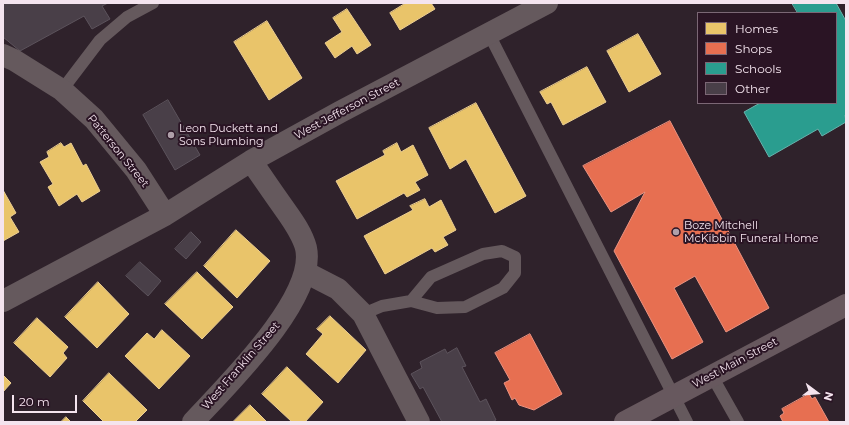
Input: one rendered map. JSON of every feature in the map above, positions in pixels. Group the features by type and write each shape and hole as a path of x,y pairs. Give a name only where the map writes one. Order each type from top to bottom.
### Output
{"main road":[{"name":"West Main Street","path":"625,422 846,305"}],"street":[{"name":"West Jefferson Street","path":"3,301 165,215 251,161 340,112 547,3"},
{"name":"Patterson Street","path":"3,55 14,60 62,90 94,119 136,170 165,215"},
{"name":"West Franklin Street","path":"193,422 255,354 284,316 297,294 305,272 307,262 306,248 297,227 251,161"},
{"path":"305,272 338,289 363,314 419,422"}],"lane":[{"path":"62,90 100,40 127,17 153,3"},
{"path":"489,34 687,422"},
{"path":"363,314 382,306 411,301 437,308 465,307 503,288 515,274 515,257 502,251 484,254 431,277 411,301"},
{"path":"712,376 738,422"}],"building: Homes":[{"path":"406,3 431,3 435,9 400,30 390,13"},
{"path":"347,9 371,45 357,54 352,46 335,58 325,43 342,32 333,18"},
{"path":"267,21 302,78 269,100 234,42"},
{"path":"638,34 661,74 629,92 607,51"},
{"path":"587,67 606,102 563,125 551,102 547,104 540,92"},
{"path":"476,103 526,196 495,213 466,159 450,169 429,128"},
{"path":"61,143 64,147 71,143 83,166 86,164 100,191 82,202 77,194 59,206 48,187 53,184 40,162 49,157 47,152"},
{"path":"397,143 401,152 413,145 428,175 415,182 420,190 407,197 404,193 357,219 336,181 385,155 383,151"},
{"path":"3,190 16,213 10,217 19,232 3,241"},
{"path":"425,199 429,207 441,200 456,230 443,237 448,245 435,252 432,248 385,274 364,236 413,210 410,206"},
{"path":"236,230 270,261 237,298 204,266"},
{"path":"197,272 233,307 202,339 165,304"},
{"path":"98,282 129,314 97,348 65,317"},
{"path":"330,316 366,350 338,383 306,354 323,334 317,329"},
{"path":"37,318 68,347 63,353 67,358 50,377 14,343"},
{"path":"162,330 190,356 159,389 125,356 147,333 154,339"},
{"path":"287,367 323,402 305,422 292,422 262,394"},
{"path":"109,373 147,410 135,422 104,422 83,401"},
{"path":"3,375 11,383 3,392"},
{"path":"250,405 267,422 233,422"},
{"path":"66,417 71,422 61,422"}],"building: Shops":[{"name":"Boze Mitchell McKibbin Funeral Home","path":"670,121 769,308 726,332 695,276 674,288 703,342 672,359 614,251 645,192 611,212 583,166"},
{"path":"530,334 562,394 534,410 519,405 515,398 512,400 504,383 510,380 495,353"},
{"path":"809,394 812,399 815,397 829,422 783,422 780,416 784,413 782,409"}],"building: Schools":[{"path":"792,3 836,3 846,21 846,122 822,136 818,129 769,157 744,112 758,104 837,104 837,12 797,12"}],"building: Other":[{"path":"3,3 108,3 102,6 110,19 92,29 84,16 20,51 3,37"},
{"name":"Leon Duckett and Sons Plumbing","path":"168,100 200,155 175,170 143,115"},
{"path":"191,232 201,242 186,259 175,249"},
{"path":"140,262 161,281 148,296 126,276"},
{"path":"457,348 466,366 462,367 480,402 486,399 496,420 492,422 442,422 423,387 420,389 411,374 422,368 420,362 445,349 447,353"}],"place":[{"name":"Leon Duckett and Sons Plumbing","path":"171,135"},
{"name":"Boze Mitchell McKibbin Funeral Home","path":"676,232"}]}
